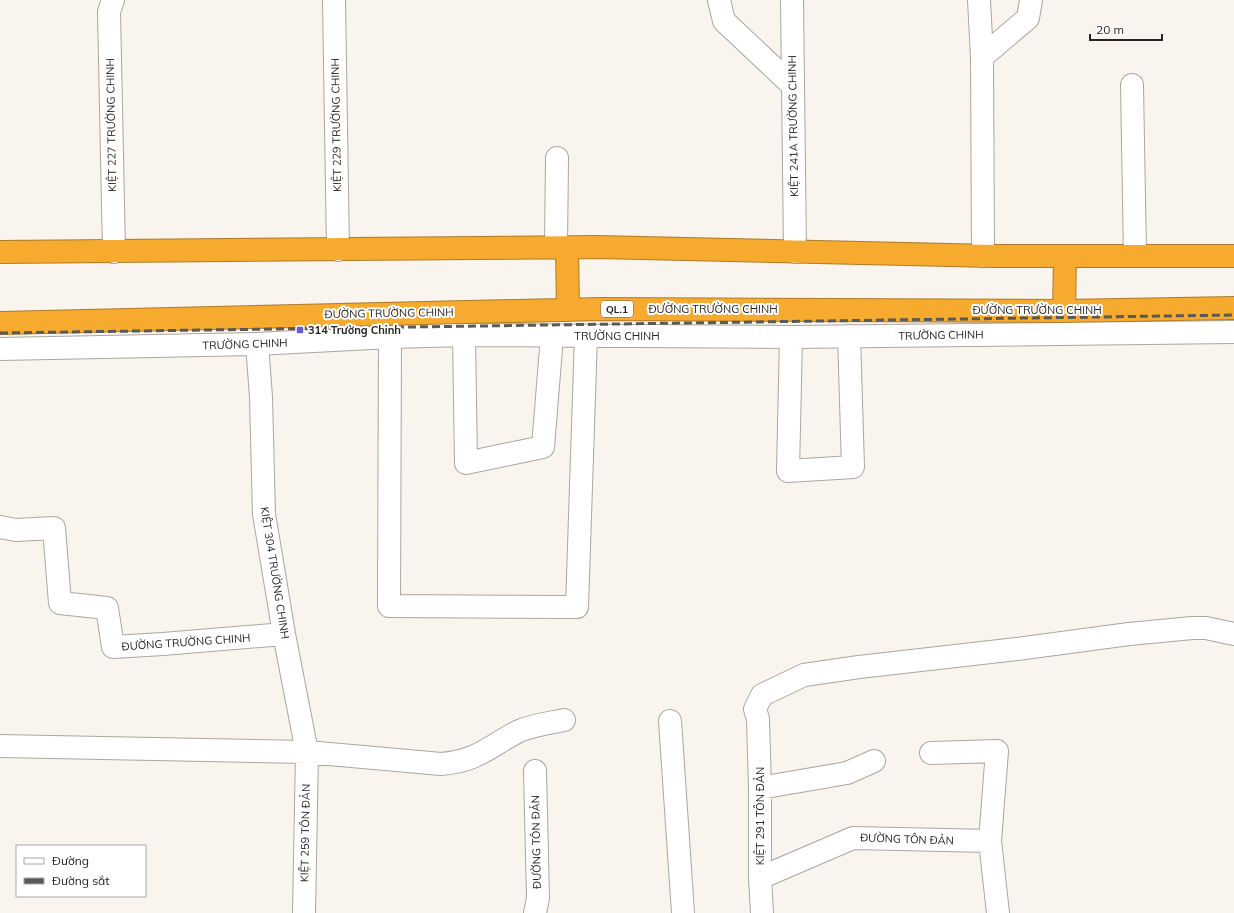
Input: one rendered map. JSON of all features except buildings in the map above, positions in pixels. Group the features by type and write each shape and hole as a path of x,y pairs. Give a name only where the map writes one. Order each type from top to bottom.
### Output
{"highway":[{"path":"0,252 562,248 983,256 1234,256"},
{"path":"562,248 568,310"},
{"path":"1064,256 1064,311"},
{"name":"ĐƯỜNG TRƯỜNG CHINH","path":"0,323 568,310 1064,311 1234,308"}],"street":[{"name":"KIỆT 227 TRƯỜNG CHINH","path":"113,0 109,12 114,252"},
{"name":"KIỆT 229 TRƯỜNG CHINH","path":"334,0 338,250"},
{"path":"719,0 724,21 793,86"},
{"name":"KIỆT 241A TRƯỜNG CHINH","path":"792,0 795,252"},
{"path":"979,0 982,57 983,256"},
{"path":"982,57 1028,18 1030,0"},
{"path":"1132,85 1135,256"},
{"path":"557,158 562,248"},
{"name":"TRƯỜNG CHINH","path":"0,349 257,344 464,334 791,337 1234,332"},
{"path":"464,334 466,463 543,447 552,336"},
{"path":"390,337 389,606 577,607 586,336"},
{"path":"791,337 788,471 853,467 849,336"},
{"name":"KIỆT 304 TRƯỜNG CHINH","path":"257,344 261,397 264,514 284,634 307,752"},
{"name":"ĐƯỜNG TRƯỜNG CHINH","path":"0,527 16,530 54,528 60,603 108,608 113,647 284,634"},
{"name":"KIỆT 291 TÔN ĐẢN","path":"762,913 760,878 758,719 756,709 762,695 804,675 859,667 1017,649 1128,634 1192,628 1206,628 1234,634"},
{"path":"0,746 307,752 441,764 470,760 520,731 534,726 564,720"},
{"path":"670,721 683,913"},
{"path":"931,753 997,751 990,841 998,913"},
{"name":"KIỆT 259 TÔN ĐẢN","path":"304,913 307,752"},
{"path":"760,788 847,773 874,761"},
{"name":"ĐƯỜNG TÔN ĐẢN","path":"535,771 538,898 535,913"},
{"name":"ĐƯỜNG TÔN ĐẢN","path":"760,878 852,838 990,841"}],"railway":[{"path":"0,333 1234,315"}],"place":[{"name":"314 Trường Chinh","path":"300,330"}]}
